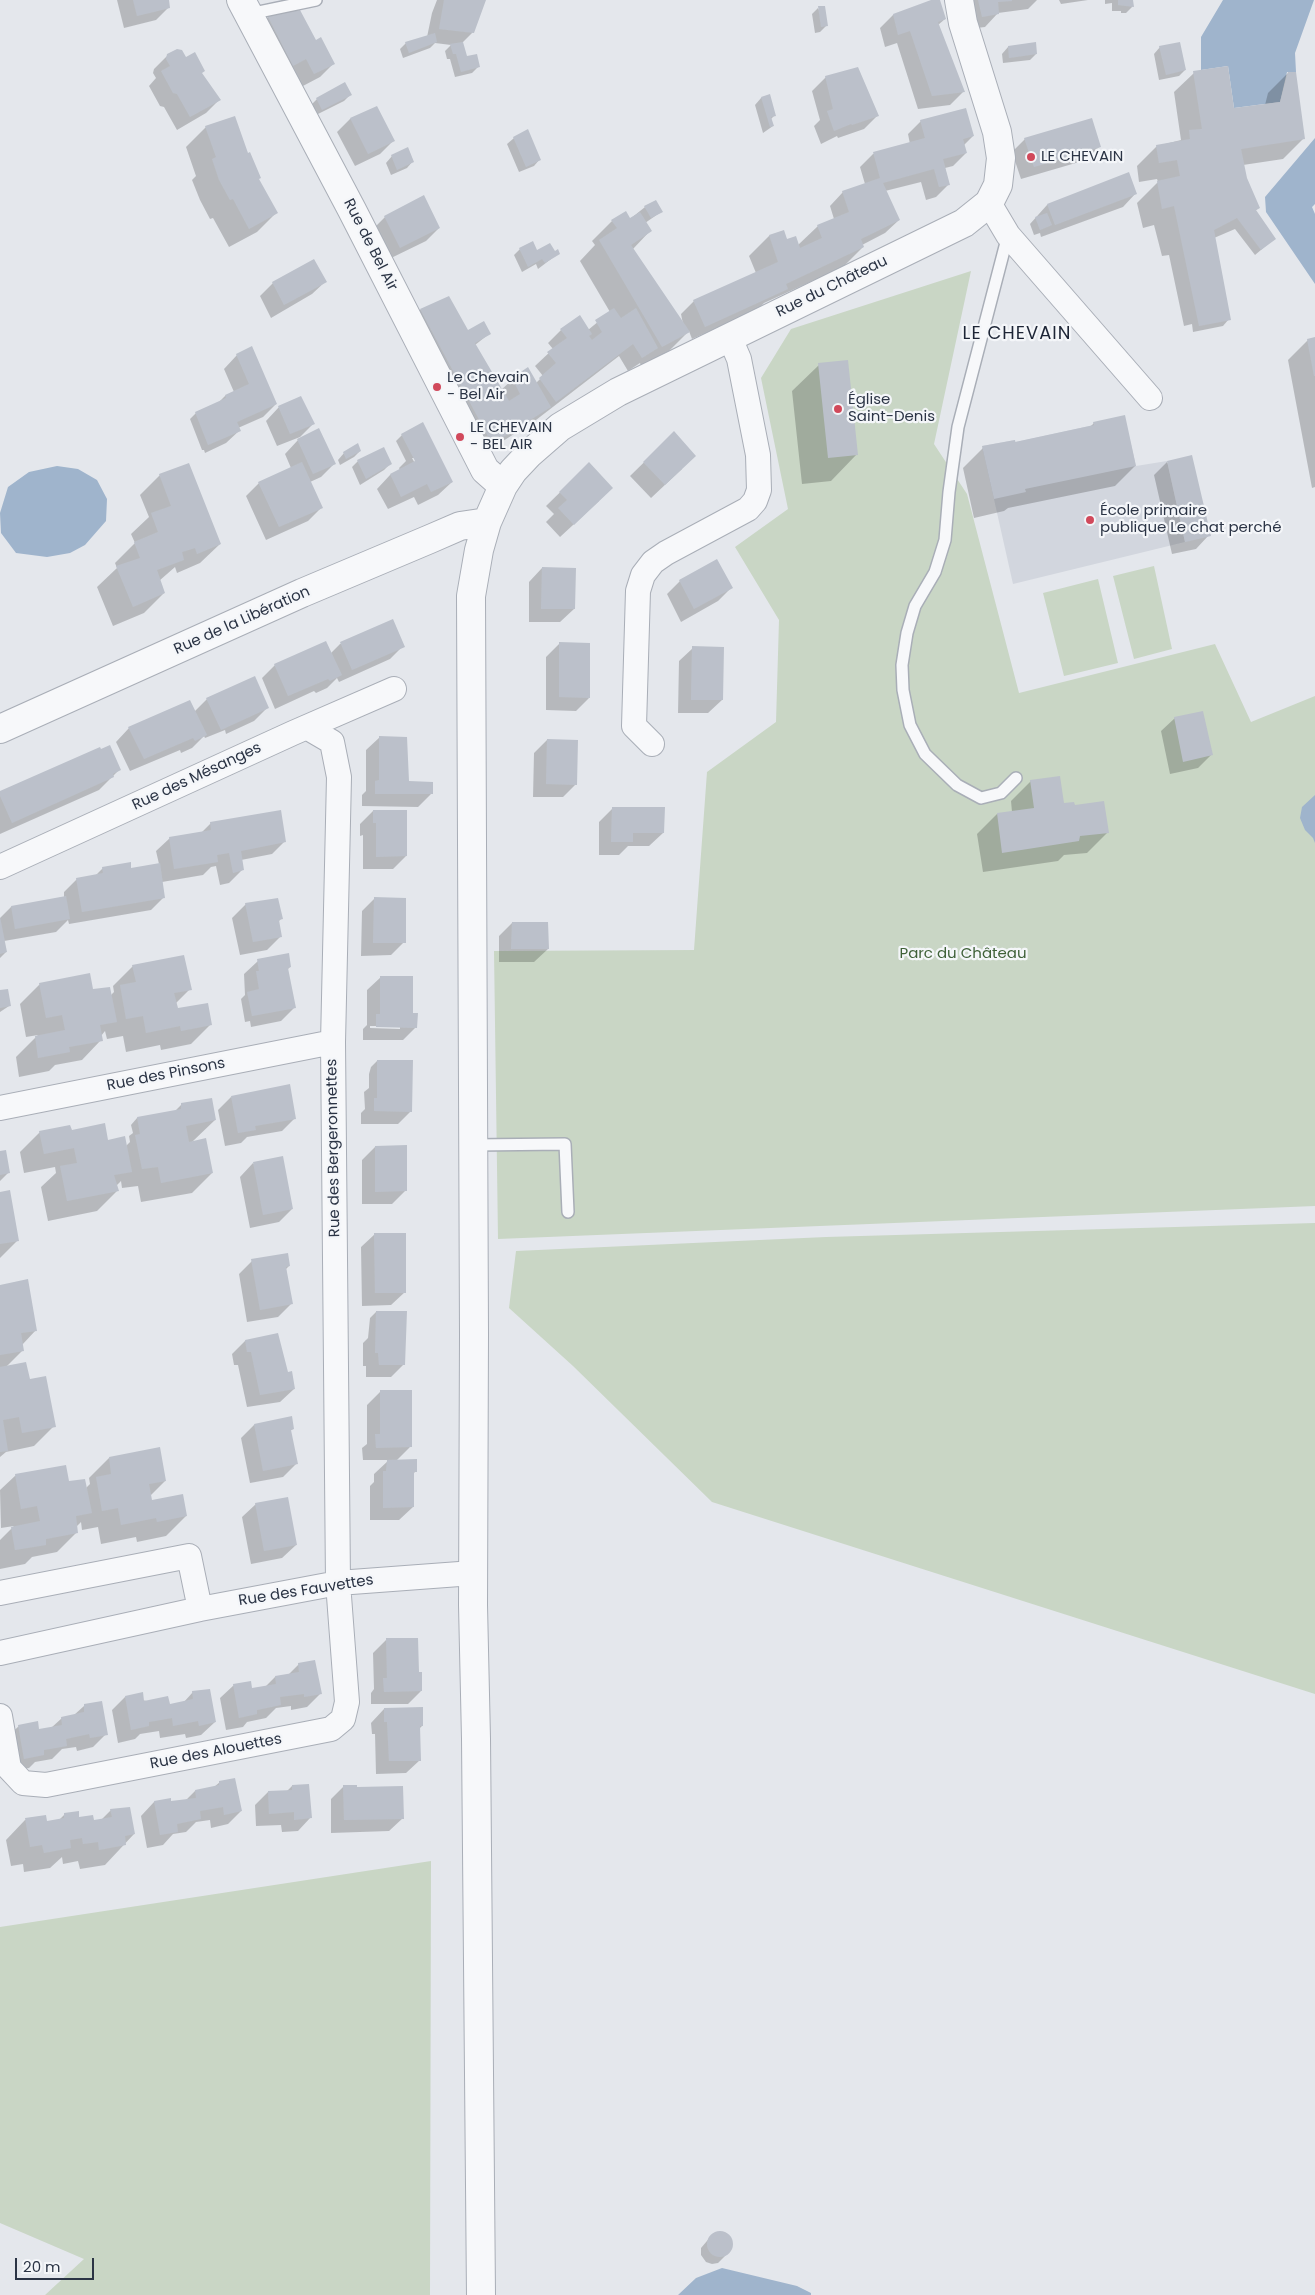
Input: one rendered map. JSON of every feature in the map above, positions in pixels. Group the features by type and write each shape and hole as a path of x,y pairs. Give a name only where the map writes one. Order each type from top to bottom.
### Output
{"street":[{"name":"Rue du Château","path":"480,2295 473,1573 472,596 479,550 487,522 502,486 529,454 560,427 618,392 964,223 989,203 998,185 1000,158 996,132 963,23 959,0"},
{"name":"Rue de Bel Air","path":"244,7 352,210 485,470 502,486"},
{"path":"989,203 1008,235 1150,398"},
{"path":"652,744 634,726 638,591 643,575 653,562 666,553 748,509 755,501 759,490 760,475 756,445 739,359 730,338"},
{"name":"Rue de la Libération","path":"0,729 302,593 412,546 460,526 487,522"},
{"name":"Rue des Mésanges","path":"0,867 394,689"},
{"name":"Rue des Bergeronnettes","path":"308,728 332,742 339,777 333,1042 338,1584"},
{"name":"Rue des Pinsons","path":"0,1108 333,1042"},
{"path":"0,1593 189,1556 200,1609"},
{"name":"Rue des Fauvettes","path":"0,1653 200,1609 338,1584 473,1573"},
{"name":"Rue des Alouettes","path":"0,1716 9,1768 23,1783 46,1785 331,1729 343,1719 347,1702 338,1584"}],"lane":[{"path":"244,7 316,0"},
{"path":"1008,235 958,427 949,492 945,540 935,572 915,606 907,632 902,665 903,690 910,725 925,754 957,786 980,798 1001,793 1016,778"},
{"path":"474,1145 565,1144 568,1212"}],"shaded area":[{"name":"École primaire publique Le chat perché","path":"1093,422 1129,436 1136,466 1167,461 1185,542 1013,584 982,446 1015,440 1016,442 1094,425"}],"green space":[{"name":"Parc du Château","path":"971,271 934,444 967,494 1019,693 1215,644 1251,722 1315,696 1315,1206 498,1239 494,951 694,950 707,772 776,722 779,620 735,547 788,509 761,378 791,329"},
{"path":"1154,566 1172,649 1134,659 1113,576"},
{"path":"1098,579 1118,663 1064,676 1043,593"},
{"path":"1315,1223 1315,1694 712,1502 573,1366 509,1308 516,1251 826,1237"},
{"path":"431,1861 430,2295 45,2295 84,2259 0,2223 0,1927"}],"water":[{"path":"1223,0 1314,0 1295,53 1296,72 1287,72 1280,102 1234,108 1228,66 1201,70 1201,37"},
{"path":"1315,138 1315,204 1312,207 1315,214 1315,284 1266,212 1265,197"},
{"path":"57,466 78,469 97,480 107,499 106,521 85,545 70,553 47,557 16,553 1,533 0,513 8,487 29,472"},
{"path":"1315,795 1315,843 1305,830 1300,818 1302,807"},
{"path":"722,2268 797,2286 811,2293 811,2295 678,2295 696,2278"}],"building":[{"path":"133,0 169,0 170,8 137,16"},
{"path":"444,0 486,0 474,33 439,29"},
{"path":"931,0 940,0 946,19 938,22 965,92 932,96 910,31 898,35 893,14"},
{"path":"978,0 1012,1 998,2 999,14 982,17"},
{"path":"1118,0 1133,0 1134,7 1118,5"},
{"path":"818,6 825,6 828,26 821,27"},
{"path":"300,10 316,40 321,37 335,64 314,74 306,59 293,66 267,15"},
{"path":"435,33 437,42 409,53 405,42"},
{"path":"463,42 467,56 477,54 480,67 461,72 456,54 453,54 450,44"},
{"path":"1036,42 1037,54 1009,58 1008,46"},
{"path":"1180,42 1186,70 1166,75 1159,46"},
{"path":"177,49 182,50 186,57 195,52 205,71 202,73 221,100 190,117 177,94 173,93 161,71 170,66 166,59 167,54"},
{"path":"1228,66 1234,108 1280,102 1288,72 1296,72 1305,139 1241,149 1247,178 1260,208 1256,210 1276,239 1261,250 1237,218 1214,230 1231,320 1199,326 1174,206 1162,209 1157,181 1180,176 1177,160 1159,163 1156,145 1190,139 1189,130 1202,129 1193,71"},
{"path":"858,67 879,116 834,131 827,111 833,109 825,76"},
{"path":"345,82 352,95 322,110 316,98"},
{"path":"770,94 776,116 771,117 774,126 770,127 761,97"},
{"path":"377,106 395,141 368,154 350,118"},
{"path":"966,108 974,136 963,139 967,153 943,159 950,185 939,187 934,169 883,183 900,220 861,239 864,247 786,284 788,289 705,327 693,300 778,262 769,235 784,230 787,239 796,236 800,248 822,238 817,225 849,212 842,191 880,178 873,152 925,138 920,120"},
{"path":"235,116 248,153 250,152 261,178 259,179 278,213 249,229 233,199 230,200 219,180 212,159 216,157 205,126"},
{"path":"1092,118 1101,147 1034,167 1024,138"},
{"path":"528,129 541,160 526,167 513,137"},
{"path":"408,147 414,162 397,170 391,155"},
{"path":"1129,172 1137,194 1055,225 1047,204"},
{"path":"424,195 440,228 400,248 384,216"},
{"path":"656,200 663,212 651,218 644,206"},
{"path":"626,211 630,218 640,212 652,231 631,245 690,332 662,347 599,240 617,228 611,220"},
{"path":"1047,213 1052,225 1040,230 1035,217"},
{"path":"533,241 537,250 550,243 555,251 558,249 560,254 545,263 542,259 528,267 519,248"},
{"path":"314,259 327,282 284,305 272,282"},
{"path":"449,296 468,330 484,321 491,334 475,343 509,401 520,394 512,378 528,367 551,407 492,444 420,309"},
{"path":"614,308 621,318 636,308 658,348 642,358 633,344 556,402 539,378 556,363 547,352 567,338 560,329 580,315 592,334 589,336 592,340 602,332 595,320"},
{"path":"1315,337 1315,376 1314,376 1307,339"},
{"path":"252,346 277,404 237,422 241,431 208,445 195,412 226,398 225,395 249,384 236,354"},
{"name":"Église Saint-Denis","path":"848,360 858,455 828,458 818,363"},
{"path":"301,396 315,424 290,434 278,406"},
{"path":"1125,415 1136,466 1025,489 1026,492 994,499 982,446 1015,440 1015,442 1094,425 1093,422"},
{"path":"423,422 453,482 431,492 427,484 401,497 390,474 415,461 401,434"},
{"path":"319,428 336,464 313,474 297,439"},
{"path":"674,431 696,456 665,485 643,462"},
{"path":"358,443 361,451 346,459 343,452"},
{"path":"384,447 392,464 366,479 357,460"},
{"path":"1192,455 1211,536 1185,542 1167,461"},
{"path":"302,462 323,508 279,527 258,482"},
{"path":"589,462 613,488 574,525 558,508 567,500 559,492"},
{"path":"189,463 221,544 197,554 195,548 182,552 184,560 157,570 165,593 133,607 116,566 140,558 134,542 158,532 151,513 171,506 159,474"},
{"path":"717,559 733,588 694,609 679,580"},
{"path":"542,567 576,568 575,609 541,609"},
{"path":"393,619 405,647 352,670 340,642"},
{"path":"326,641 342,675 288,696 274,664"},
{"path":"559,642 590,643 590,698 559,697"},
{"path":"692,646 724,647 723,700 691,700"},
{"path":"255,676 269,708 221,730 206,698"},
{"path":"190,700 207,735 195,741 193,738 144,759 128,727"},
{"path":"1203,711 1213,755 1183,762 1174,717"},
{"path":"379,736 407,737 409,781 433,782 433,794 375,794 375,781 379,780"},
{"path":"547,739 578,740 577,785 546,784"},
{"path":"110,745 121,770 113,774 114,777 12,823 0,796 0,791 100,747 101,749"},
{"path":"1060,776 1064,803 1074,802 1075,805 1104,801 1109,833 1080,836 1079,841 1002,853 997,813 1034,808 1030,780"},
{"path":"612,807 665,807 664,833 633,833 633,842 611,842"},
{"path":"281,810 286,842 241,851 244,870 233,873 229,853 217,855 218,862 174,869 169,837 211,830 210,822"},
{"path":"373,810 407,810 407,856 376,857 376,823 373,823"},
{"path":"131,862 131,868 160,863 165,898 82,912 76,878 103,873 102,867"},
{"path":"66,896 70,919 15,929 11,906"},
{"path":"374,897 406,898 406,943 373,943"},
{"path":"278,898 283,919 279,920 282,937 253,942 245,903"},
{"path":"0,917 7,952 0,954"},
{"path":"512,922 548,922 549,949 511,949"},
{"path":"289,953 291,967 288,968 296,1008 252,1016 247,992 259,989 256,971 259,971 257,959"},
{"path":"184,955 192,990 174,993 178,1008 208,1003 212,1025 181,1031 180,1026 146,1033 143,1016 126,1019 120,985 136,982 132,965"},
{"path":"90,973 93,989 110,987 117,1022 100,1025 103,1041 69,1047 70,1052 38,1058 35,1036 65,1030 62,1015 46,1018 39,983"},
{"path":"380,976 413,976 413,1013 418,1013 417,1028 376,1027 376,1014 380,1014"},
{"path":"8,989 11,1006 0,1008 0,990"},
{"path":"377,1060 413,1060 412,1112 374,1111 374,1098 377,1098"},
{"path":"290,1084 296,1119 255,1126 256,1130 238,1133 231,1096"},
{"path":"212,1098 216,1120 186,1126 189,1142 206,1138 213,1173 161,1183 158,1167 142,1169 135,1135 140,1134 137,1117 181,1109 181,1103"},
{"path":"105,1123 108,1140 125,1136 132,1172 114,1175 119,1191 67,1201 60,1166 77,1163 74,1148 44,1154 39,1131 70,1125 72,1130"},
{"path":"407,1145 407,1191 375,1192 375,1146"},
{"path":"6,1150 10,1173 0,1175 0,1151"},
{"path":"283,1156 293,1209 263,1215 253,1162"},
{"path":"10,1190 19,1241 0,1244 0,1192"},
{"path":"374,1233 406,1233 406,1293 375,1293"},
{"path":"288,1253 290,1266 286,1267 293,1304 260,1310 251,1259"},
{"path":"28,1279 37,1331 21,1333 24,1351 0,1355 0,1285"},
{"path":"376,1311 407,1311 405,1365 379,1365 378,1353 375,1353"},
{"path":"278,1333 288,1372 292,1371 295,1389 260,1395 251,1352 247,1352 245,1340"},
{"path":"26,1362 30,1379 46,1376 56,1427 22,1433 19,1417 3,1420 8,1451 0,1452 0,1367"},
{"path":"380,1390 412,1390 412,1447 376,1448 375,1434 380,1434"},
{"path":"292,1416 294,1429 291,1430 298,1464 263,1471 254,1424"},
{"path":"160,1447 166,1481 149,1484 152,1500 183,1494 187,1516 157,1522 156,1518 121,1525 118,1508 102,1511 96,1477 111,1474 109,1457"},
{"path":"417,1459 417,1472 414,1472 414,1507 383,1508 383,1471 386,1471 387,1460"},
{"path":"66,1465 69,1481 85,1479 92,1513 76,1516 78,1533 46,1539 46,1545 15,1550 11,1527 40,1521 37,1506 21,1509 15,1474"},
{"path":"288,1497 297,1545 264,1551 255,1503"},
{"path":"386,1638 418,1638 419,1672 422,1672 422,1691 384,1692 383,1678 387,1678"},
{"path":"315,1660 322,1694 304,1697 304,1694 280,1697 281,1705 257,1710 257,1714 239,1718 233,1684 251,1681 252,1688 276,1684 275,1676 299,1672 298,1663"},
{"path":"210,1689 216,1722 199,1726 198,1721 173,1726 172,1718 149,1722 149,1726 131,1730 125,1696 143,1692 144,1701 168,1696 170,1704 193,1699 192,1691"},
{"path":"102,1701 108,1735 90,1738 89,1734 66,1739 67,1746 44,1750 44,1755 24,1759 18,1725 38,1721 39,1729 62,1725 61,1717 84,1712 84,1704"},
{"path":"423,1707 423,1726 420,1726 421,1761 389,1761 387,1722 384,1722 384,1708"},
{"path":"235,1778 242,1811 224,1815 223,1807 200,1811 201,1819 177,1824 178,1832 160,1835 154,1801 171,1798 171,1801 196,1798 195,1790 219,1785 219,1781"},
{"path":"309,1784 312,1818 294,1820 294,1812 269,1814 268,1791 292,1790 292,1785"},
{"path":"343,1785 357,1785 357,1787 403,1786 404,1819 344,1820"},
{"path":"130,1807 135,1834 125,1836 126,1845 99,1850 98,1842 83,1844 82,1838 70,1840 71,1848 44,1853 42,1845 30,1847 25,1818 46,1815 47,1821 64,1818 64,1813 79,1811 79,1817 93,1815 94,1820 112,1817 110,1809"},
{"path":"720,2231 729,2235 733,2244 729,2253 720,2257 711,2253 707,2244 711,2235"}],"place":[{"name":"LE CHEVAIN","path":"1031,157"},
{"name":"Le Chevain - Bel Air","path":"437,387"},
{"name":"Église Saint-Denis","path":"838,409"},
{"name":"LE CHEVAIN - BEL AIR","path":"460,437"},
{"name":"École primaire publique Le chat perché","path":"1090,520"}],"district":[{"name":"LE CHEVAIN","path":"1017,334"}]}
